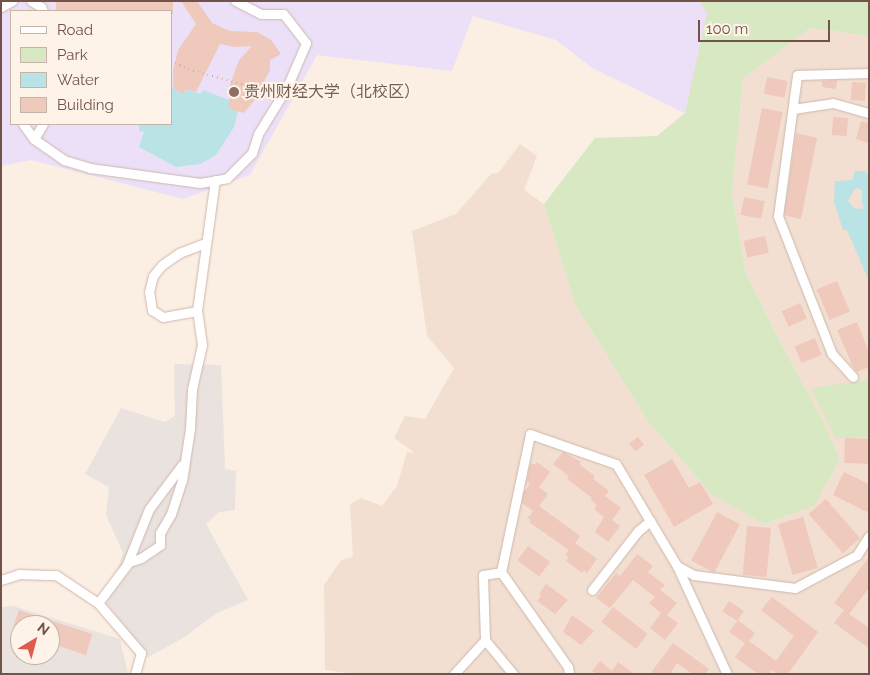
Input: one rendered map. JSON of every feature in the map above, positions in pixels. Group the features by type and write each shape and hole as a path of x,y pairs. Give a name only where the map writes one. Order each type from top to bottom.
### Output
{"street":[{"path":"1,7 12,1"},
{"path":"31,1 41,6 43,10"},
{"path":"25,125 34,139 64,160 90,168 200,183 227,178 252,153 258,134 282,97 306,43 283,14 261,14 235,1"},
{"path":"852,377 832,354 778,216 797,75 869,73"},
{"path":"793,109 833,103 869,113"},
{"path":"34,139 42,125"},
{"path":"129,562 141,558 160,545 160,533 171,514 182,481 190,429 192,389 202,345 197,311 215,180"},
{"path":"197,311 163,316 152,310 150,292 153,276 162,265 179,253 205,243"},
{"path":"569,674 568,668 501,572 530,434 616,464 677,566 727,674"},
{"path":"98,602 129,562 149,509 184,464"},
{"path":"592,590 638,531 650,521"},
{"path":"677,566 694,575 795,588 857,554 869,536"},
{"path":"501,572 483,575 485,640 513,674"},
{"path":"1,580 20,574 56,574 98,602 141,653 135,674"},
{"path":"454,674 485,640"}],"path":[{"path":"172,61 188,69 265,90 282,97"}],"shaded area":[{"name":"贵州财经大学（北校区）","path":"1,1 699,1 708,13 685,113 592,68 556,40 473,16 452,71 317,55 250,175 183,199 31,160 1,166"},
{"path":"810,28 869,36 869,674 356,674 325,670 324,585 341,560 353,557 350,504 361,498 382,506 397,486 407,452 415,453 394,438 405,416 425,419 454,368 427,336 412,231 456,214 491,174 499,172 520,144 537,156 524,190 544,204 575,304 647,420 712,495 764,524 814,506 840,459 822,419 779,340 746,273 732,194 743,79"},
{"path":"174,364 221,365 225,469 236,471 235,510 219,512 206,524 248,600 217,613 183,638 148,657 106,603 123,553 106,515 109,487 85,474 121,408 164,422 175,416"},
{"path":"13,606 42,615 10,615 10,665 60,665 60,620 120,639 128,674 1,674 1,607"}],"green space":[{"path":"699,1 869,1 869,36 810,28 743,79 732,194 746,273 779,340 822,419 840,459 814,506 764,524 712,495 647,420 575,304 544,204 595,138 657,136 685,113 707,13"},
{"path":"869,380 869,437 835,438 811,388"}],"water":[{"path":"172,87 184,94 186,89 200,94 203,90 229,100 229,109 238,111 234,127 216,155 200,164 176,167 139,147 144,132 139,131 139,125 172,125"},
{"path":"855,171 865,171 869,176 869,281 847,230 843,230 834,202 835,181 852,180","holes":["857,188 862,190 864,208 854,208 848,201 854,190"]}],"building":[{"path":"56,1 173,1 173,14 172,10 56,10"},
{"path":"181,1 197,1 212,23 230,31 257,32 271,40 281,54 270,60 270,70 254,101 244,113 229,109 229,88 239,60 252,46 235,47 220,44 196,92 186,89 184,94 173,89 173,71 178,50 196,24"},
{"path":"767,77 788,81 784,98 764,94"},
{"path":"837,80 836,89 822,87 822,81"},
{"path":"852,82 866,83 865,101 851,100"},
{"path":"762,108 783,112 768,189 747,185"},
{"path":"833,117 848,118 847,136 832,135"},
{"path":"861,121 869,123 869,143 856,139"},
{"path":"796,133 817,138 801,219 784,215"},
{"path":"744,197 765,201 761,219 741,215"},
{"path":"765,236 769,253 747,258 744,241"},
{"path":"837,281 850,311 830,320 817,290"},
{"path":"800,303 807,319 789,327 782,311"},
{"path":"857,322 869,352 869,367 857,372 837,330"},
{"path":"815,338 822,355 801,363 795,346"},
{"path":"638,437 644,445 635,452 629,444"},
{"path":"845,438 869,439 868,464 844,463"},
{"path":"563,452 581,462 579,464 595,476 593,479 609,491 605,496 621,508 612,520 620,526 608,542 595,532 604,517 594,509 597,505 591,500 592,498 567,479 569,476 553,464"},
{"path":"672,459 689,488 700,482 713,504 674,527 644,475"},
{"path":"537,462 550,472 539,487 548,494 539,506 580,536 575,543 597,559 587,573 584,570 582,573 566,561 569,557 565,555 569,550 529,522 531,520 528,518 533,511 522,503 524,492 530,484 527,481 530,465 532,463 535,465"},
{"path":"844,472 869,484 869,513 833,495"},
{"path":"826,499 860,538 843,553 809,514"},
{"path":"717,512 740,524 714,573 691,561"},
{"path":"803,517 818,568 793,575 778,524"},
{"path":"747,526 771,528 767,577 743,575"},
{"path":"528,546 550,562 539,576 517,561"},
{"path":"637,554 653,566 648,572 665,585 660,590 677,603 667,615 678,623 665,640 650,628 661,613 649,603 655,597 633,580 610,608 596,598 616,573 620,576"},
{"path":"869,557 869,588 849,614 869,628 869,648 834,623 844,610 834,603"},
{"path":"546,584 568,600 555,614 537,601 541,596 539,594"},
{"path":"772,597 818,632 788,674 778,674 772,670 769,674 758,674 735,657 745,643 729,632 738,620 755,633 749,641 776,661 794,636 761,610"},
{"path":"729,601 744,611 737,621 722,611"},
{"path":"613,607 648,634 636,649 601,622"},
{"path":"19,610 34,615 17,615"},
{"path":"572,615 594,631 581,645 563,632"},
{"path":"60,623 92,634 86,655 60,646"},
{"path":"673,643 709,669 705,674 692,674 677,663 670,674 650,674"},
{"path":"600,661 612,671 618,662 634,674 596,674 592,671"}],"place":[{"name":"贵州财经大学（北校区）","path":"234,92"}]}
